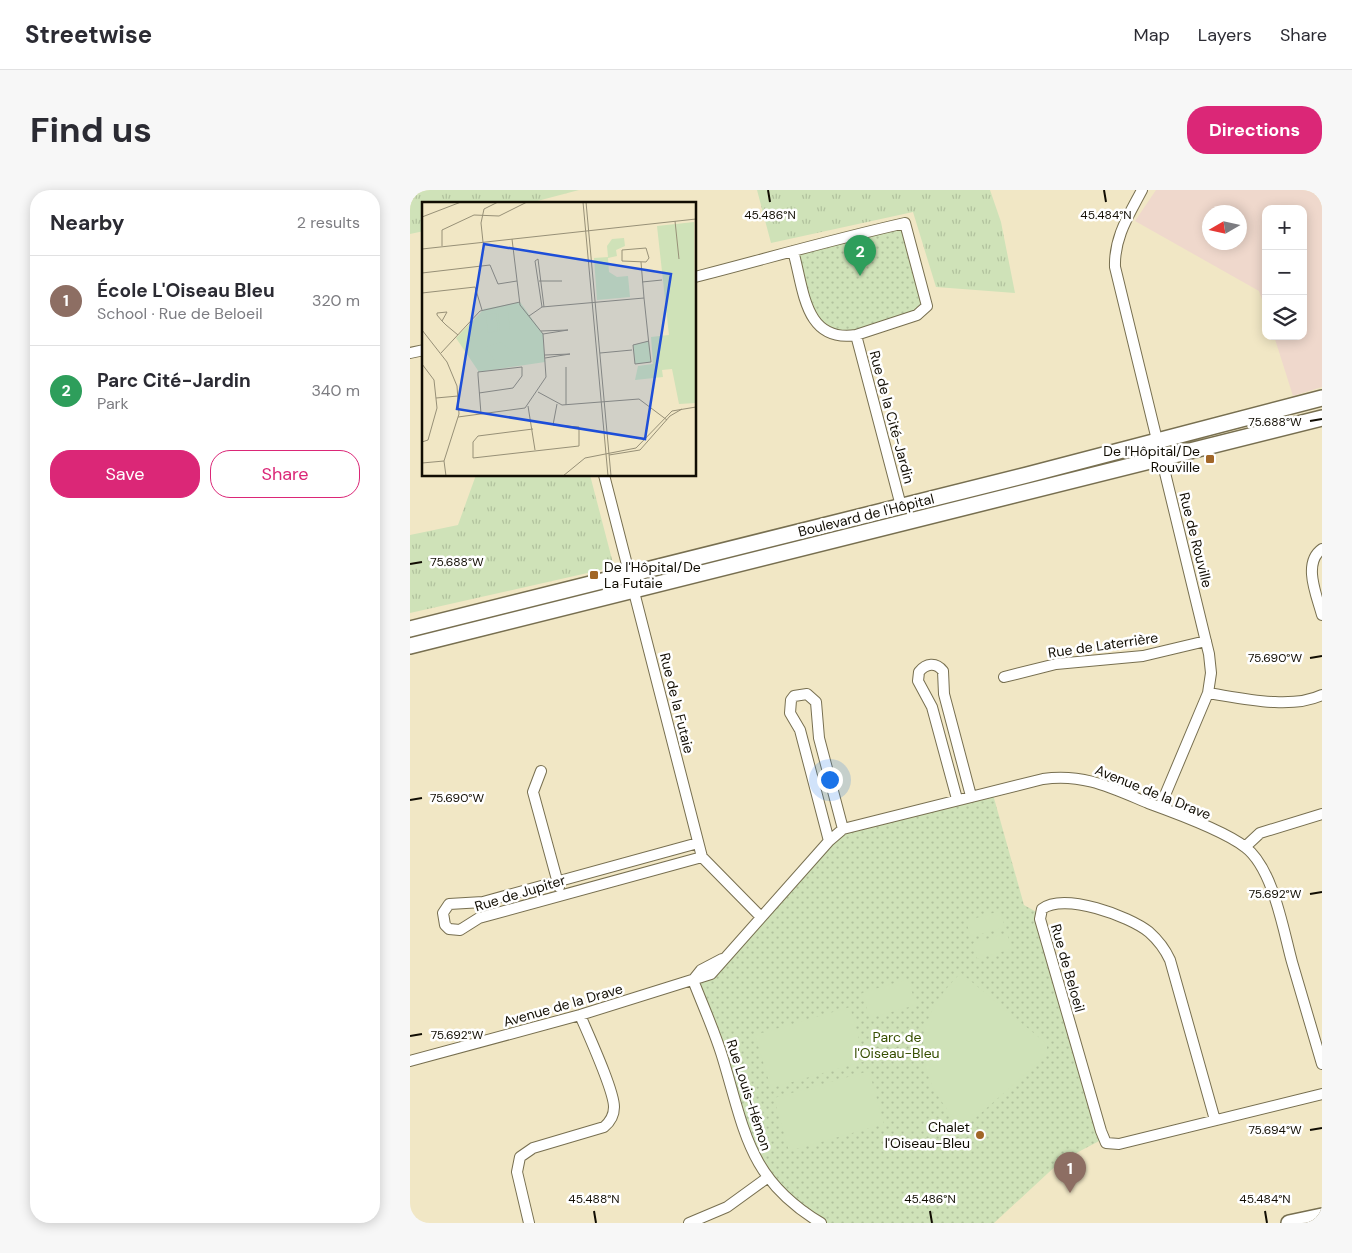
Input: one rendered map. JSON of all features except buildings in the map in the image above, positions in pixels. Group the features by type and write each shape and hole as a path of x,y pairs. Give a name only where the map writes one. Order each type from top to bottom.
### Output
{"main road":[{"name":"Boulevard de l'Hôpital","path":"410,629 630,575 1322,398"},
{"name":"Boulevard de l'Hôpital","path":"410,646 634,592 1322,418"},
{"path":"1289,1223 1322,1216"}],"street":[{"name":"Rue de Rouville","path":"1142,190 1117,241 1115,266 1206,641 1211,673 1208,693 1160,807"},
{"name":"Rue de la Cité-Jardin","path":"696,277 793,251 904,223 927,306 917,316 856,335 829,334 817,325 810,311 793,251"},
{"name":"Rue de la Cité-Jardin","path":"856,335 901,506"},
{"name":"Rue de la Futaie","path":"604,476 702,857 761,917"},
{"path":"1322,548 1314,556 1312,569 1322,616"},
{"name":"Rue de Laterrière","path":"1004,677 1056,664 1131,658 1206,641"},
{"path":"957,799 932,706 918,680 919,672 928,664 934,664 943,671 946,702 971,796"},
{"path":"1208,693 1279,701 1308,699 1322,695"},
{"path":"829,841 800,730 790,712 791,700 794,696 808,694 816,702 816,728 843,829"},
{"path":"541,771 533,792 561,895"},
{"name":"Avenue de la Drave","path":"410,1061 580,1015 711,974 829,841 843,829 1043,778 1072,776 1097,782 1160,807 1245,847 1258,861 1270,884 1322,1064"},
{"path":"1245,847 1260,833 1322,814"},
{"name":"Rue de Jupiter","path":"698,843 483,902 449,904 443,913 443,918 449,929 460,930 479,918 702,857"},
{"name":"Rue de Beloeil","path":"1215,1120 1170,960 1161,944 1138,925 1088,907 1067,903 1050,905 1042,909 1040,919 1100,1131 1106,1144 1119,1144 1322,1094"},
{"name":"Rue Louis-Hémon","path":"694,980 721,1051 749,1145 767,1178 782,1196 821,1223"},
{"path":"529,1223 516,1172 520,1157 533,1148 604,1128 610,1122 613,1114 613,1099 580,1015"},
{"path":"689,1223 727,1208 767,1178"}],"shaded area":[{"path":"1156,190 1313,190 1322,198 1322,387 1293,396 1275,340 1307,340 1307,205 1262,205 1262,300 1259,291 1135,221"}],"green space":[{"path":"410,190 579,190 534,202 422,202 422,231 410,234"},
{"path":"757,190 990,190 1001,222 1015,293 936,287 913,212 771,243"},
{"path":"905,223 927,306 856,335 817,325 793,251"},
{"path":"476,476 590,476 614,567 410,613 410,535 458,525"},
{"name":"Parc de l'Oiseau-Bleu","path":"992,791 1024,905 1040,914 1103,1139 1061,1161 994,1223 821,1223 767,1178 693,980 706,977 836,835"},
{"path":"1000,911 1005,927 971,937 966,921"},
{"path":"1007,933 1011,949 977,959 973,943"},
{"path":"961,973 1047,1044 1047,1055 964,1128 947,1109 934,1089 926,1070 923,1050 925,1031 932,1012 944,992"},
{"path":"908,979 916,1005 870,1018 862,993"},
{"path":"850,1007 865,1061 771,1088 755,1035"},
{"path":"869,1071 884,1124 789,1151 774,1098"}],"place":[{"name":"Parc Cité-Jardin","path":"860,276"},
{"name":"De l'Hôpital/De Rouville","path":"1210,459"},
{"name":"De l'Hôpital/De La Futaie","path":"594,575"},
{"name":"Chalet l'Oiseau-Bleu","path":"980,1135"},
{"name":"École L'Oiseau Bleu","path":"1070,1193"}]}
